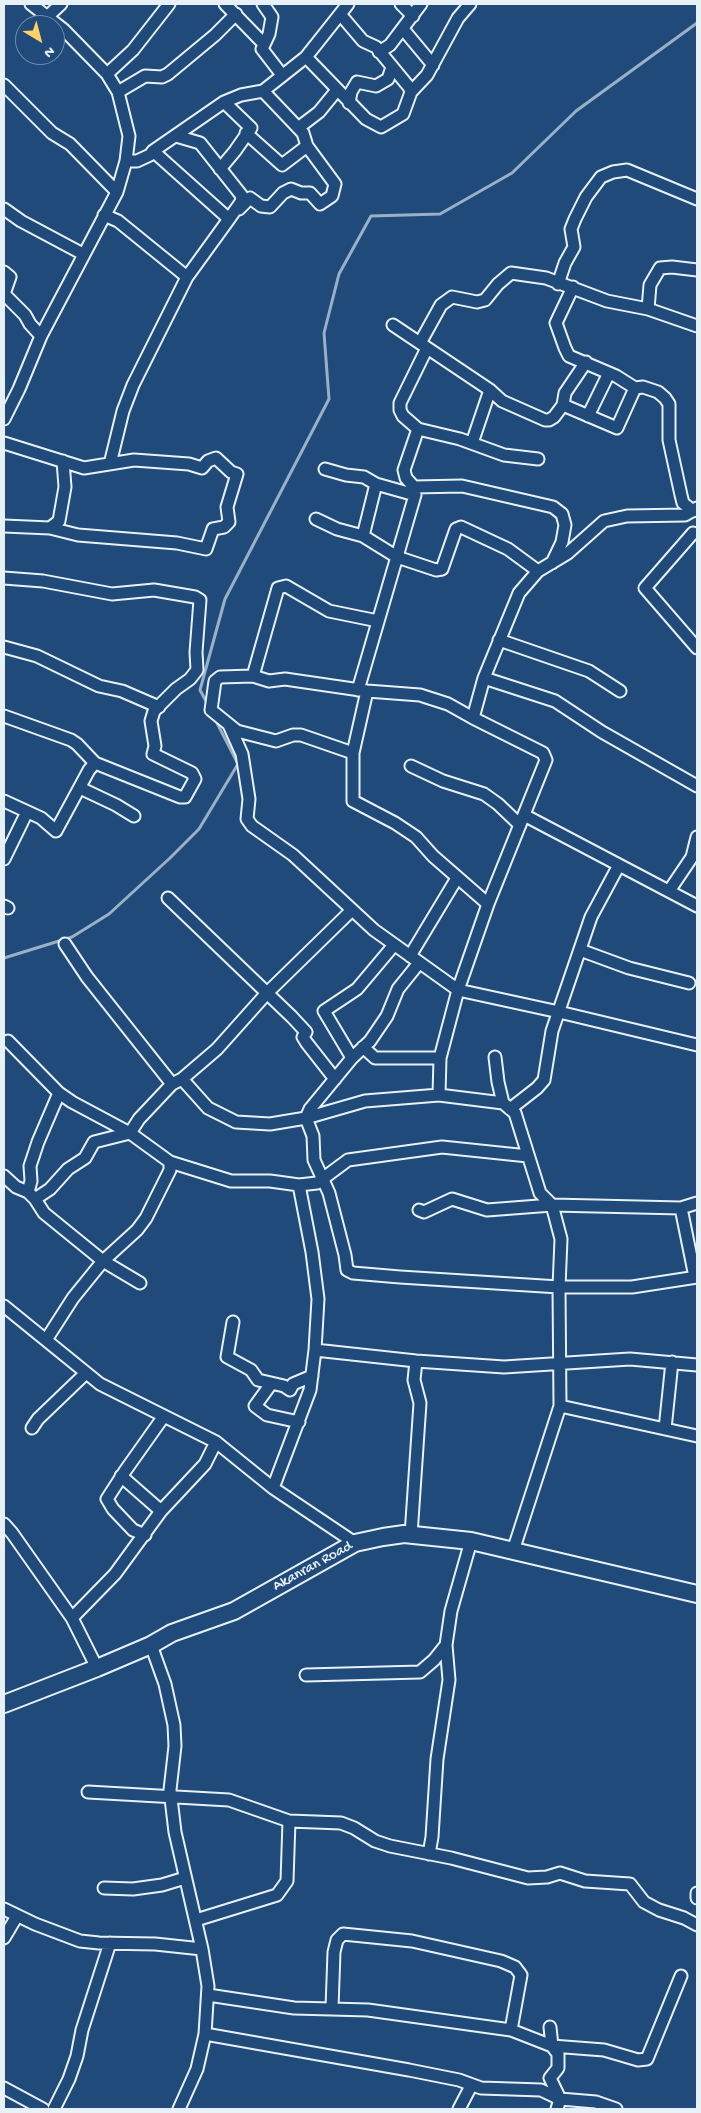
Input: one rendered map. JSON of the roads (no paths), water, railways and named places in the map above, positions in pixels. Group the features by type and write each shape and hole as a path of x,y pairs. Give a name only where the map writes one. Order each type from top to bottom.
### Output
{"main road":[{"name":"Akanran Road","path":"4,1704 97,1668 150,1645 172,1633 234,1611 355,1543 383,1537 404,1534 470,1541 697,1594"}],"street":[{"path":"31,4 45,15"},
{"path":"49,15 61,4"},
{"path":"107,74 133,50 169,4"},
{"path":"225,4 261,40 266,40"},
{"path":"263,4 272,17 269,34 262,49 282,75"},
{"path":"126,160 137,161 150,155 153,151 224,102 241,95 263,91 306,57 348,4"},
{"path":"401,4 413,16"},
{"path":"379,52 390,45 421,4"},
{"path":"306,57 366,119 381,127 403,114 411,92 433,65 458,18 470,4"},
{"path":"118,92 145,76 162,77 168,74 236,14"},
{"path":"340,14 362,41 376,47 411,92"},
{"path":"403,29 433,65"},
{"path":"4,418 19,389 41,336 117,192 126,160 129,136 118,92 107,74 65,31"},
{"path":"350,103 351,92 357,82 376,86 388,79 392,67"},
{"path":"4,85 52,133 70,144 117,192"},
{"path":"298,128 318,112 337,90"},
{"path":"229,219 250,198 261,206 270,207 283,193 291,189 301,193 310,193 320,204 332,196 335,184 307,146 303,133 263,91"},
{"path":"220,169 236,151 251,128 224,102"},
{"path":"246,133 282,165 307,146"},
{"path":"110,464 133,385 187,277 241,202 242,196 237,187 200,143 176,136"},
{"path":"153,151 229,219"},
{"path":"558,284 564,263 574,247 571,229 575,219 586,197 601,177 613,172 627,170 697,199"},
{"path":"4,209 21,221 83,254"},
{"path":"104,215 118,221 187,277"},
{"path":"648,308 650,285 660,268 672,267 697,270"},
{"path":"4,272 10,277 4,294 25,315 41,336"},
{"path":"538,460 504,455 472,443 418,429 402,416 400,402 441,305 452,296 477,302 485,300 498,284 511,273 546,278 607,301 648,308 697,326"},
{"path":"573,287 556,323 569,356 630,383 635,388"},
{"path":"393,325 490,390 502,402 545,420 550,420 563,405 566,393 586,362"},
{"path":"588,416 609,373"},
{"path":"635,388 643,387 658,392 669,404 669,440 683,503 692,511 695,536 646,588 697,648"},
{"path":"563,405 618,428 635,388"},
{"path":"472,443 490,390"},
{"path":"418,429 404,470 406,478 415,491 378,621 362,691 353,753 353,801 395,823 416,837 457,878 488,904"},
{"path":"4,443 84,468 134,460 189,464 202,468 208,461 216,458 237,474 227,507 228,522 224,527 213,529 206,549 177,543 78,535 50,528 4,526"},
{"path":"50,528 59,521 61,512 65,487 63,462"},
{"path":"325,469 346,475 364,477 376,484 415,491 462,486 553,507 562,514 565,525 562,542 552,563"},
{"path":"363,536 376,484"},
{"path":"472,718 484,678 519,593 538,571 568,553 604,521 627,516 692,511"},
{"path":"316,519 337,529 363,536 397,557 436,570 442,569 456,529 461,527 508,549 538,571"},
{"path":"4,578 43,581 112,594 154,590 195,597 200,600 196,652 197,670 190,679 176,689 154,711 151,721 156,746 152,754 195,776 196,779 185,797 180,797 95,763 71,740 4,716"},
{"path":"253,676 278,588 286,586 329,611 378,621"},
{"path":"499,640 589,671 620,691"},
{"path":"4,647 37,656 98,686 122,691 158,707"},
{"path":"353,753 301,736 293,735 276,741 237,731 211,710 215,681 220,677 253,676 269,681 285,680 362,691 420,695 448,704 472,718 543,752 546,760 488,904 458,990 440,1058 439,1095"},
{"path":"484,678 554,701 602,732 697,786"},
{"path":"229,725 242,754 249,799 247,819 252,826 293,856 374,930 458,990 697,1045"},
{"path":"4,803 41,818 56,832 95,763"},
{"path":"411,766 443,781 484,794 522,820 619,865 697,906"},
{"path":"80,788 134,816"},
{"path":"4,859 27,812"},
{"path":"669,891 692,857 697,837"},
{"path":"65,944 87,977 177,1082 208,1108 236,1122 270,1124 306,1118 365,1101 439,1095 507,1106 537,1088 544,1080 552,1031 591,917 619,865"},
{"path":"457,878 398,989 387,1016 370,1040 352,1058 310,1108 306,1118 312,1136 314,1160 331,1202 347,1270 353,1273 400,1277 558,1287 632,1287 696,1277 681,1208"},
{"path":"168,898 306,1032 303,1037 306,1042 335,1080"},
{"path":"4,1176 16,1187 32,1195 50,1189 68,1169 85,1158 94,1142 130,1133 139,1119 177,1082 217,1048 267,993 352,910"},
{"path":"352,1058 324,1011 356,989 394,945"},
{"path":"580,950 629,968 689,983"},
{"path":"8,1041 59,1093 130,1133 170,1162 231,1182 270,1181 299,1185 317,1183 348,1160 442,1148 528,1156"},
{"path":"363,1047 375,1058 440,1058"},
{"path":"495,1057 498,1082 507,1106 517,1120 540,1193 552,1205 561,1239 558,1287 560,1406 513,1551"},
{"path":"59,1093 30,1166 32,1195 44,1213 102,1261 140,1283"},
{"path":"46,1340 73,1298 102,1261 137,1230 146,1218 170,1170 170,1162"},
{"path":"273,1488 310,1390 315,1350 318,1299 312,1252 299,1185"},
{"path":"419,1210 424,1212 452,1199 487,1210 552,1205 681,1208 697,1203"},
{"path":"4,1306 100,1384 216,1442 273,1488 355,1543"},
{"path":"233,1322 227,1357 251,1370 258,1380 284,1386 290,1390 294,1384 312,1376"},
{"path":"315,1350 416,1361 504,1367 630,1359 697,1365"},
{"path":"411,1535 420,1403 414,1380 416,1361"},
{"path":"665,1430 672,1362"},
{"path":"32,1428 38,1419 86,1373"},
{"path":"271,1384 255,1406 267,1415 299,1422"},
{"path":"560,1406 697,1436"},
{"path":"145,1536 133,1530 107,1500 121,1476 164,1416"},
{"path":"72,1618 115,1574 145,1536 161,1511 205,1464 216,1442"},
{"path":"121,1476 161,1511"},
{"path":"4,1524 72,1618 97,1668"},
{"path":"429,1854 432,1837 437,1759 449,1680 446,1645 452,1611 470,1541"},
{"path":"150,1645 165,1684 174,1725 175,1746 170,1790 175,1832 202,1949 208,1996 206,2034 197,2070 179,2109"},
{"path":"306,1675 420,1672 434,1660 446,1645"},
{"path":"88,1792 229,1800 289,1821 340,1823 354,1828 375,1841 528,1878 547,1877 560,1873 585,1882 630,1884 644,1902 658,1910 684,1918 697,1925"},
{"path":"196,1920 277,1895 287,1881 289,1821"},
{"path":"104,1888 133,1889 162,1886 185,1878"},
{"path":"697,1893 697,1898"},
{"path":"4,1909 80,1941 99,1944 155,1944 202,1949"},
{"path":"4,1938 17,1916"},
{"path":"332,2008 334,1952 337,1940 343,1934 412,1941 501,1961 514,1967 521,1975 511,2030"},
{"path":"54,2109 69,2079 77,2056 82,2030 110,1943"},
{"path":"208,1996 294,2008 368,2010 511,2030 552,2046 604,2050 638,2060 647,2059 681,1976"},
{"path":"550,2027 552,2046 558,2054 558,2068 550,2078 558,2104"},
{"path":"206,2034 409,2070 459,2080 471,2086 481,2088 541,2090 558,2104 596,2102 616,2109"},
{"path":"459,2109 471,2086"},
{"path":"4,2088 25,2105 43,2109"}],"waterway":[{"path":"208,705 200,690 225,599 329,399 324,333 339,274 371,216 440,214 512,173 576,111 697,23"},
{"path":"4,958 72,937 109,914 199,829 238,764 215,719"}]}
